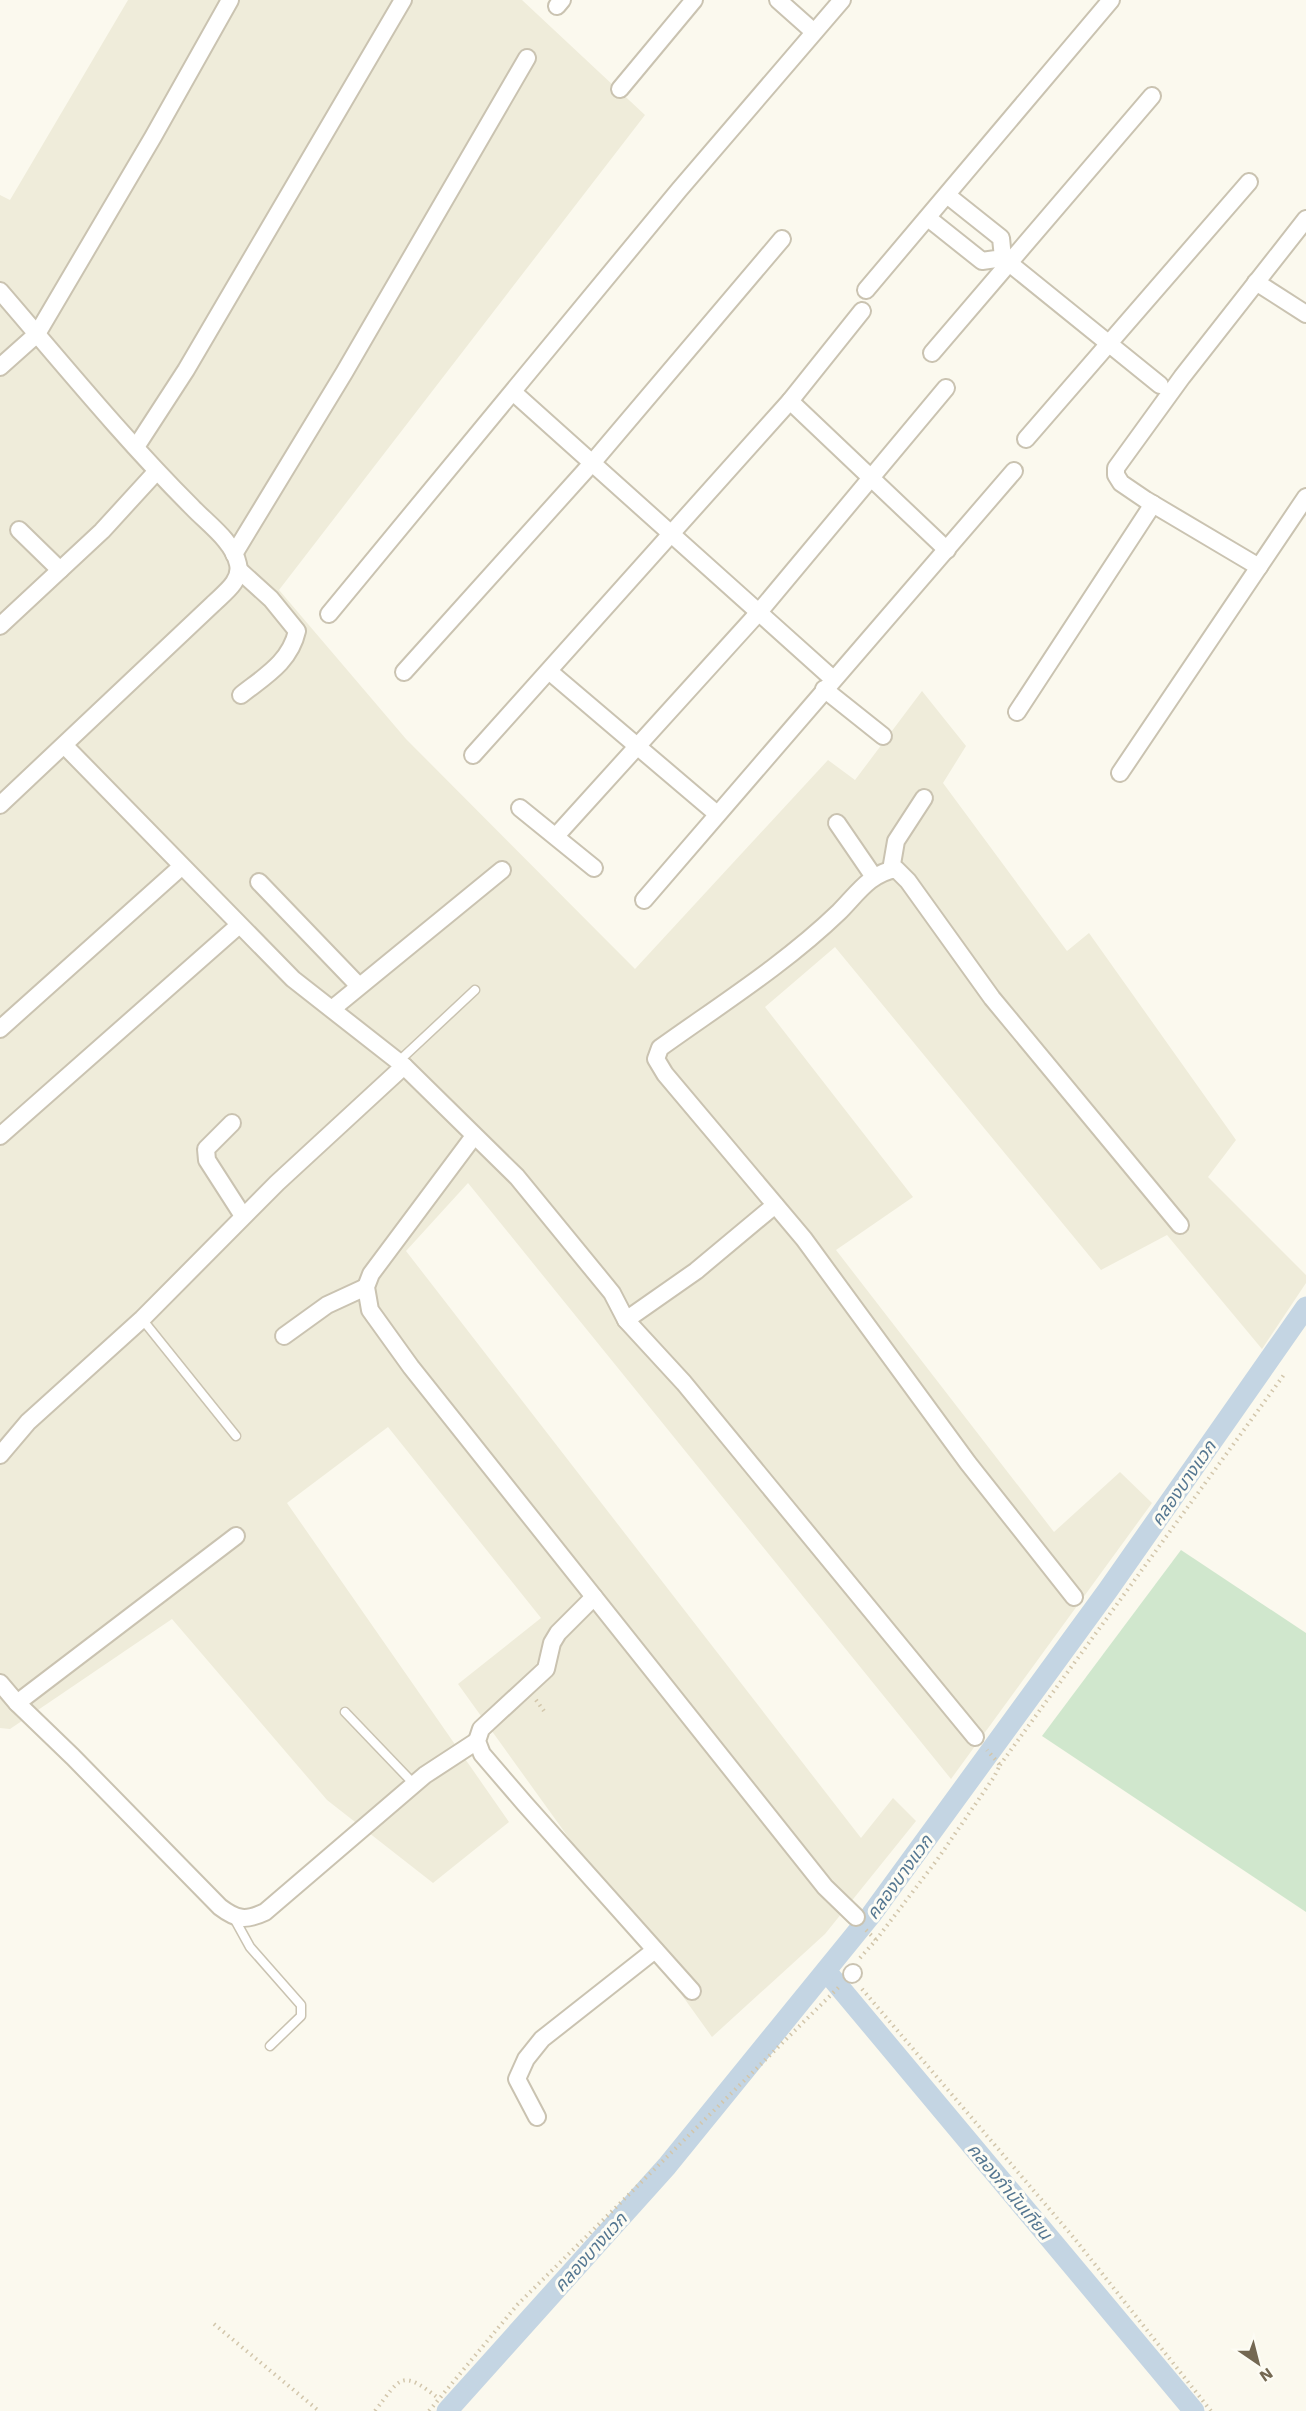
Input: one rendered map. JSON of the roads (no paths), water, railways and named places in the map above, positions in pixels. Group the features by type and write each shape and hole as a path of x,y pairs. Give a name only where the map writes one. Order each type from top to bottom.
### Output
{"street":[{"path":"0,367 37,334 153,137 230,0"},
{"path":"136,447 186,370 403,0"},
{"path":"620,89 694,0"},
{"path":"778,0 814,32"},
{"path":"329,614 679,190 842,0"},
{"path":"866,290 1111,0"},
{"path":"234,554 339,382 527,58"},
{"path":"932,353 1006,260 1152,96"},
{"path":"1026,438 1250,182"},
{"path":"947,195 1001,238 1006,260 1160,385"},
{"path":"928,218 982,261 1006,260"},
{"path":"1259,567 1122,483 1116,475 1116,468 1182,377 1306,219"},
{"path":"404,672 593,462 783,238"},
{"path":"1256,282 1306,314"},
{"path":"0,291 78,385 156,472 223,538 234,554 239,570 237,580 213,604 0,805"},
{"path":"473,755 550,672 790,401 862,311"},
{"path":"556,836 759,612 946,388"},
{"path":"513,392 759,612 883,736"},
{"path":"790,401 947,550"},
{"path":"644,900 1014,471"},
{"path":"0,626 102,531 156,472"},
{"path":"1120,773 1306,497"},
{"path":"1017,712 1153,504"},
{"path":"19,530 60,570"},
{"path":"239,570 271,599 297,631 294,645 284,662 241,695"},
{"path":"550,672 717,814"},
{"path":"64,746 292,979 401,1064 517,1177 612,1293 626,1320 691,1391 975,1737"},
{"path":"891,870 896,841 924,798"},
{"path":"520,808 594,868"},
{"path":"837,823 874,877"},
{"path":"0,1029 181,867"},
{"path":"1074,1597 968,1463 860,1315 775,1204 664,1074 656,1059 660,1048 804,944 874,877 881,872 896,869 908,882 992,998 1180,1225"},
{"path":"332,1009 502,870"},
{"path":"260,882 359,986"},
{"path":"0,1136 238,926"},
{"path":"0,1455 28,1422 142,1319 243,1216 401,1064"},
{"path":"232,1123 206,1149 207,1160 243,1216"},
{"path":"474,1136 371,1274 366,1287 370,1310 411,1367 825,1887 856,1917"},
{"path":"626,1320 696,1271 775,1204"},
{"path":"284,1336 327,1305 366,1287"},
{"path":"17,1703 236,1536"},
{"path":"0,1683 190,1878 234,1918 248,1920 265,1912 414,1784 477,1741 482,1729 546,1669 552,1643 558,1633 594,1597"},
{"path":"477,1741 489,1762 692,1991"},
{"path":"537,2117 522,2095 517,2079 526,2059 542,2039 655,1950"}],"lane":[{"path":"401,1064 475,990"},
{"path":"142,1319 236,1436"},
{"path":"345,1712 414,1784"},
{"path":"234,1918 250,1947 301,2005 301,2016 270,2046"}],"waterway":[{"name":"คลองบางแวก","path":"447,2411 667,2166 871,1915 1108,1590 1306,1307"},
{"name":"คลองกำนันเทียน","path":"826,1971 1194,2411"}]}
